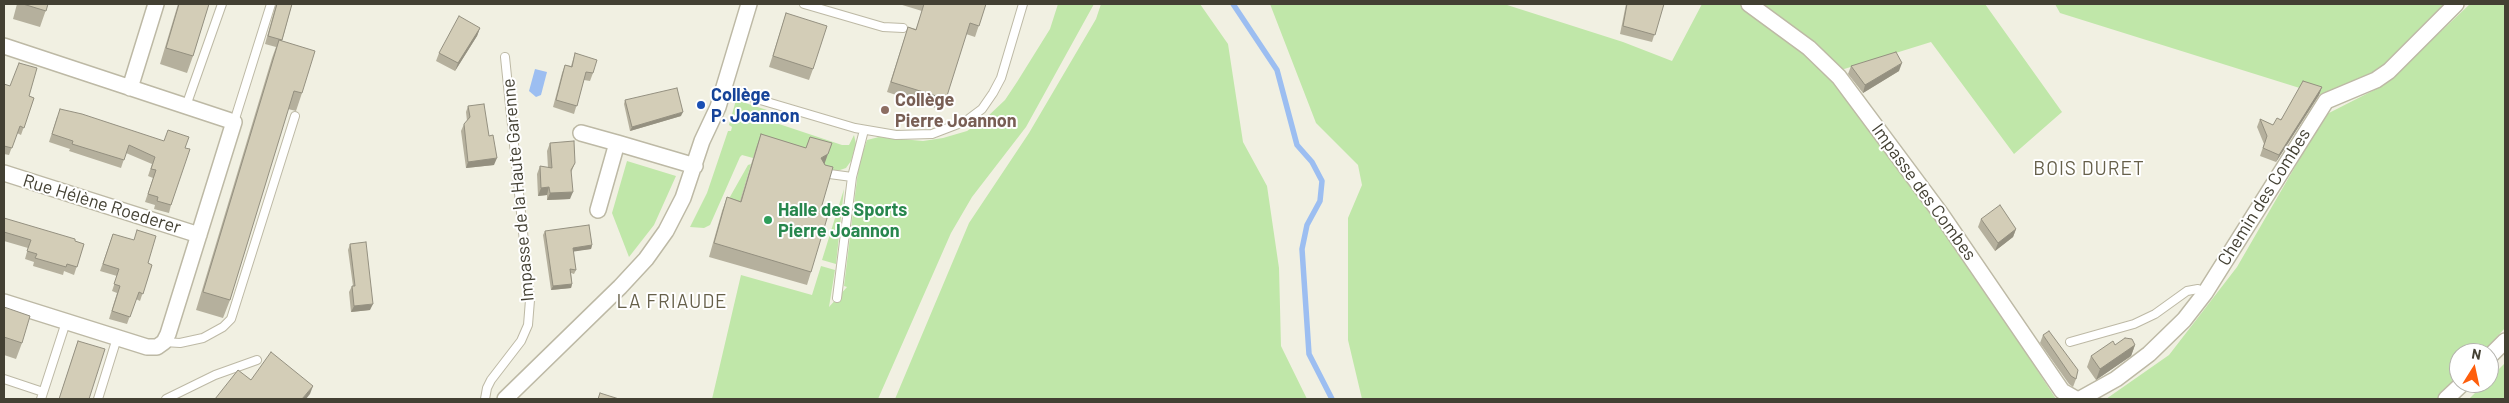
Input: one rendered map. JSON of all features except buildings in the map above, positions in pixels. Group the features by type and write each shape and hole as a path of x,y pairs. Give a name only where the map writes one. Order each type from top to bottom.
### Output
{"street":[{"path":"130,88 156,4"},
{"path":"505,399 646,259 674,215 695,166 702,141 715,114 749,4"},
{"name":"Impasse des Combes","path":"1749,4 1809,48 1840,77 1941,214 2062,391 2076,399"},
{"name":"Chemin des Combes","path":"2080,399 2116,379 2149,354 2184,320 2205,292 2326,101 2376,80 2389,71 2456,4"},
{"path":"4,46 234,122"},
{"name":"Rue Hélène Roederer","path":"160,344 168,334 234,122"},
{"path":"582,133 695,166"},
{"path":"598,210 617,143"},
{"name":"Rue Hélène Roederer","path":"4,173 199,235"},
{"path":"4,302 147,347 160,344"}],"lane":[{"path":"186,106 222,4"},
{"path":"234,122 271,4"},
{"path":"804,4 883,28 903,28"},
{"path":"723,89 864,130 896,135 932,134 966,121 982,109 1001,78 1024,4"},
{"name":"Impasse de la Haute Garenne","path":"485,399 487,388 521,341 528,324 530,300 506,57"},
{"path":"160,344 204,338 223,327 231,319 295,116"},
{"path":"837,298 852,177 864,130"},
{"path":"822,173 852,177"},
{"path":"2070,342 2134,324 2155,314 2188,291 2198,290 2205,292"},
{"path":"4,379 42,396 66,322"},
{"path":"98,399 117,338"},
{"path":"166,399 215,375 257,360"}],"green space":[{"path":"1058,4 1094,4 1026,127 972,197 951,233 878,399 712,399 741,275 812,295 821,266 835,270 829,307 847,287 844,286 859,163 867,140 879,137 923,141 943,138 967,131 986,118 1005,100 1017,82 1050,29"},
{"path":"1101,4 1200,4 1228,44 1243,142 1267,186 1279,268 1281,346 1307,399 895,399 969,223 1029,133 1096,19"},
{"path":"1270,4 1504,4 1623,42 1672,61 1702,4 1741,4 1836,80 1948,233 2056,399 1362,399 1348,340 1348,218 1362,185 1358,165 1316,123"},
{"path":"1755,4 1985,4 2062,112 2014,154 1931,42 1841,70"},
{"path":"2055,4 2444,4 2372,76 2322,95 2060,13"},
{"path":"2470,4 2505,4 2505,328 2491,343 2449,343 2449,389 2440,399 2106,399 2169,355 2237,267 2325,115 2384,85"},
{"path":"736,100 767,110 764,119 842,145 849,145 854,135 856,144 851,161 846,168 837,171 757,148 753,158 742,155 740,157 710,225 704,228 690,227 707,193 728,131 731,131 732,127 729,125"},
{"path":"627,161 676,176 654,225 629,257 612,213"},
{"path":"751,164 736,215 722,211 748,165"},
{"path":"844,189 836,264 822,260"},
{"path":"2505,363 2505,399 2469,399 2475,393 2499,393 2499,369"}],"water":[{"path":"535,69 547,72 541,95 536,97 529,91"}],"waterway":[{"path":"1233,4 1277,70 1297,145 1312,162 1322,181 1320,201 1307,225 1302,249 1309,354 1332,399"}],"place":[{"name":"Collège P. Joannon","path":"701,105"},
{"name":"Collège Pierre Joannon","path":"885,110"},
{"name":"Halle des Sports Pierre Joannon","path":"768,220"}],"district":[{"name":"BOIS DURET","path":"2089,169"},
{"name":"LA FRIAUDE","path":"672,302"}]}
